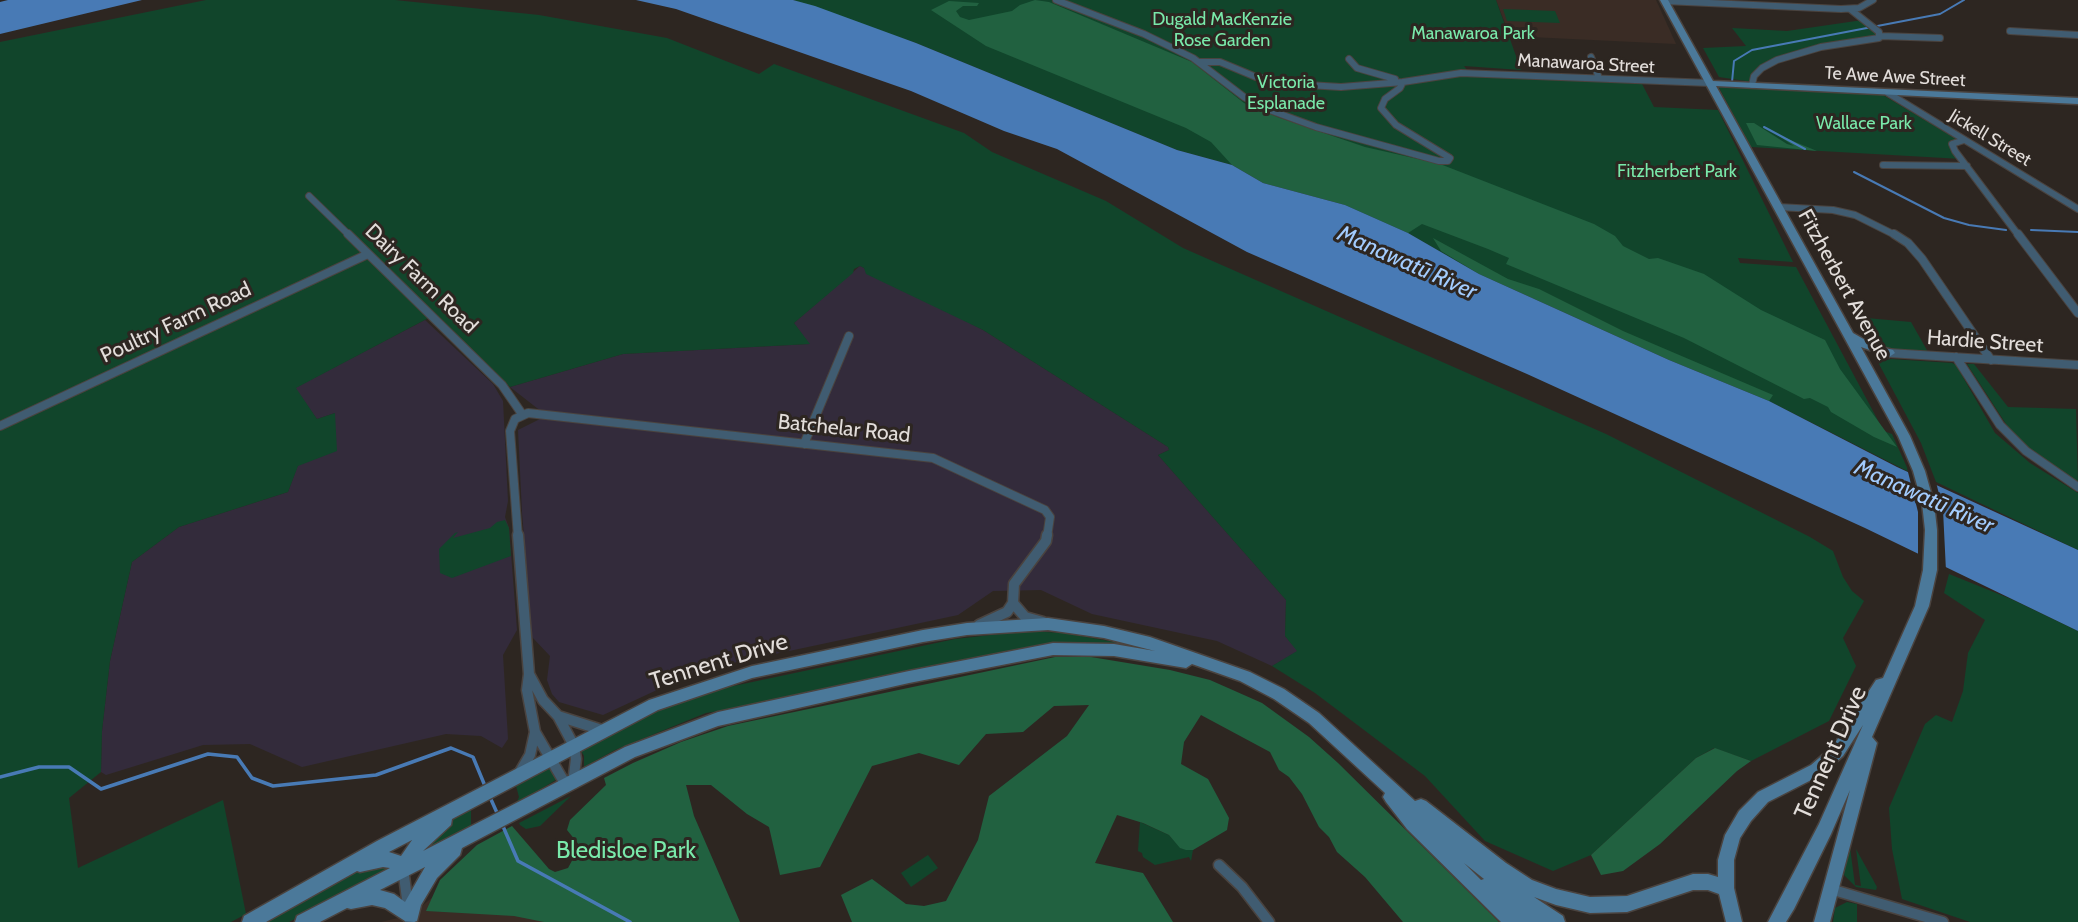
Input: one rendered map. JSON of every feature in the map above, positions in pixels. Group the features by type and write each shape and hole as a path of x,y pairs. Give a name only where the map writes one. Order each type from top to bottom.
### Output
{"main road":[{"name":"Fitzherbert Avenue","path":"1665,0 1904,436 1919,471 1928,503 1931,530 1930,570 1922,606"},
{"name":"Te Awe Awe Street","path":"1710,83 2078,102"},
{"path":"1718,99 1733,88 1780,87"},
{"path":"1848,333 1870,348 1889,353"},
{"path":"1869,372 1873,358 1889,353"},
{"name":"Tennent Drive","path":"1774,920 1788,903 1825,828 1922,606"},
{"name":"Tennent Drive","path":"250,922 514,777 654,705 739,676 923,636 967,629 1048,624 1150,643 1245,676 1298,706 1438,832 1517,895 1557,922"},
{"name":"Tennent Drive","path":"303,922 630,752 718,719 1030,652 1070,648 1114,650 1171,659 1245,676"},
{"path":"1734,922 1728,895 1726,860 1733,835 1745,816 1763,797 1816,769 1838,751 1903,651"},
{"path":"1822,922 1882,699"},
{"path":"1363,762 1500,869 1527,886 1556,897 1590,905 1627,904 1652,898 1693,882 1708,882 1728,895"},
{"path":"1363,762 1413,824 1513,922"},
{"path":"349,866 383,859 395,861 403,869 415,848 462,807"},
{"name":"Tennent Drive","path":"1438,832 1469,869 1533,922"},
{"path":"411,919 413,903 431,872 444,857 474,834"},
{"path":"337,905 372,897 388,900 411,919"}],"street":[{"path":"1056,0 1143,34 1199,62 1244,97 1264,108 1331,131 1450,160 1448,155 1407,132 1385,115 1381,108 1383,103 1404,82 1357,68 1349,60"},
{"path":"1665,0 1850,9 1866,6 1873,0"},
{"path":"1850,9 1881,36"},
{"path":"2010,32 2078,35"},
{"path":"1752,85 1754,76 1762,68 1777,60 1821,47 1881,36 1940,38"},
{"path":"1591,57 1599,78"},
{"name":"Manawaroa Street","path":"1199,62 1220,62 1256,77 1291,84 1341,87 1404,82 1461,73 1710,83"},
{"name":"Jickell Street","path":"1888,93 2078,209"},
{"path":"1964,140 1952,146 2078,313"},
{"path":"1883,165 1967,166"},
{"name":"Dairy Farm Road","path":"309,196 505,390 518,416 510,431 529,674 527,690 535,732 563,780 573,783"},
{"path":"1778,207 1833,210 1855,215 1890,231 1908,243 1922,259 1991,360"},
{"name":"Poultry Farm Road","path":"0,425 368,254"},
{"path":"803,443 849,335"},
{"name":"Hardie Street","path":"1889,353 2078,365"},
{"path":"1956,357 2000,425 2026,451 2078,487"},
{"name":"Batchelar Road","path":"518,416 541,414 933,458 1045,510 1051,517 1049,533 1038,555 1014,584 1013,603"},
{"path":"967,629 1004,615 1013,603 1025,617 1048,624"},
{"name":"Dairy Farm Road","path":"529,674 543,700 558,716 575,746"},
{"path":"558,716 605,731"},
{"name":"Dairy Farm Road","path":"514,777 530,755 535,732"},
{"path":"573,783 575,746"},
{"path":"1219,865 1242,887 1269,922"},
{"path":"403,869 411,919"},
{"path":"1830,890 1943,922"}],"shaded area":[{"path":"1496,0 1656,0 1676,44 1510,36"},
{"path":"860,266 983,330 1168,447 1169,450 1158,455 1286,600 1285,636 1298,651 1272,666 1217,641 1092,614 1041,590 993,591 958,615 700,670 603,715 559,702 552,694 547,680 550,656 532,637 522,512 518,430 542,418 542,412 510,387 623,354 809,344 794,323"},
{"path":"425,320 493,384 503,401 508,501 505,517 509,528 517,630 503,655 508,739 502,748 481,736 446,734 302,767 250,744 203,745 106,775 101,772 102,731 110,661 132,562 179,527 288,492 298,465 335,413 317,419 295,388"},
{"path":"489,851 573,922 381,922 411,915"}],"green space":[{"path":"206,0 395,0 539,15 667,38 759,74 774,64 964,133 992,152 1106,201 1183,248 1606,434 1810,537 1833,551 1843,577 1852,591 1864,601 1843,638 1856,666 1829,721 1751,761 1714,748 1696,758 1591,855 1553,871 1485,841 1425,776 1315,693 1272,666 1297,651 1285,636 1286,600 1158,455 1169,450 1168,447 983,330 866,274 860,266 794,323 810,344 623,354 510,387 436,314 296,388 317,419 335,413 337,451 298,466 288,492 179,527 132,562 110,661 102,731 101,772 69,798 78,868 223,800 246,914 231,922 0,922 0,42"},
{"name":"Victoria Esplanade","path":"793,0 1496,0 1521,70 1464,66 1470,74 1642,84 1654,107 1718,110 1793,262 1738,258 1740,263 1796,267 1881,430 1892,434 1909,472 1769,401 1479,274 1408,233 1345,205 1232,165 1177,150 916,43"},
{"path":"1035,0 1049,2 1192,62 1244,103 1280,118 1365,147 1440,164 1594,224 1615,236 1623,246 1649,259 1658,258 1704,274 1761,310 1825,340 1840,369 1897,447 1874,437 1810,398 1804,399 1684,338 1506,264 1509,258 1488,249 1422,224 1408,233 1345,205 1263,183 1232,165 1211,142 1186,128 986,46 931,10 949,1 979,3 977,6 963,6 956,11 960,17 969,20 1012,11"},
{"path":"1503,9 1555,11 1560,23 1507,21"},
{"path":"1863,20 1881,36 1821,47 1762,68 1752,82 1719,77 1703,48 1746,46 1732,28 1787,31"},
{"name":"Wallace Park","path":"1718,86 1883,95 1958,140 1952,144 1962,159 1751,147"},
{"path":"1746,123 1754,123 1787,144 1794,146 1776,134 1817,151 1757,145"},
{"path":"1433,238 1508,279 1539,289 1623,331 1773,395 1769,401 1669,360 1479,274 1441,251"},
{"path":"1855,317 1911,322 1928,352 1879,349 1871,343"},
{"path":"1891,359 1956,365 1995,433 2030,463 2078,493 2078,550 1936,482 1921,443 1879,364"},
{"path":"1967,364 1974,364 2008,407 2076,409 2078,484 2030,449 2008,427"},
{"path":"505,520 509,528 511,556 452,578 440,573 439,549 455,533 458,532 453,538 490,528"},
{"path":"1949,574 2011,599 2078,631 2078,922 1970,922 1902,899 1892,849 1889,808 1925,724 1936,715 1952,722 1963,691 1968,653 1985,620 1944,593"},
{"path":"1027,631 1064,633 1148,648 1086,643 1033,646 769,703 706,713 615,750 584,767 584,756 580,749 658,711 724,688 955,639"},
{"name":"Bledisloe Park","path":"1055,657 1091,657 1170,670 1210,680 1262,703 1309,737 1338,763 1499,922 1403,922 1365,877 1337,852 1329,837 1319,827 1302,794 1289,777 1279,770 1270,752 1201,715 1184,742 1181,764 1208,779 1229,818 1227,830 1193,850 1186,850 1180,848 1169,835 1117,815 1095,863 1143,873 1173,922 852,922 841,895 872,879 906,904 924,906 946,901 978,840 989,796 1067,736 1089,705 1054,706 1023,732 986,734 959,765 919,753 872,766 820,867 780,875 769,827 747,814 711,785 686,785 694,816 740,922 544,922 514,916 426,911 440,880 477,845 512,826 549,869 555,872 568,868 580,846 567,830 570,820 606,785 604,778 681,742 728,726"},
{"path":"1715,748 1751,761 1660,844 1623,871 1601,875 1591,855 1696,758"},
{"path":"550,765 559,778 516,804 519,797 515,782"},
{"path":"571,796 540,826 526,829 520,825 519,823"},
{"path":"471,807 471,828 412,858 437,830"},
{"path":"1140,822 1169,835 1181,848 1193,850 1191,861 1189,857 1155,865 1143,857 1138,851"},
{"path":"1849,840 1855,885 1861,886 1856,849 1877,887 1876,890 1856,887 1844,875"},
{"path":"928,855 938,868 911,887 901,873"},
{"path":"394,865 384,873 289,922 263,922 355,871"},
{"path":"1847,902 1857,904 1857,922 1833,922 1835,908"}],"water":[{"path":"142,0 0,34 0,2"},
{"name":"Manawatū River","path":"636,0 793,0 815,6 916,43 1177,150 1232,165 1263,183 1345,205 1408,233 1479,274 1669,360 1769,401 1897,467 2078,550 2078,631 1865,528 1527,374 1247,252 1057,149 1004,131 911,91 676,9"}],"pier":[{"path":"1907,468 1936,482 1943,510 1946,571 1918,558 1918,512"}],"waterway":[{"path":"1732,82 1734,61 1752,50 1940,14 1964,0"},
{"path":"1764,127 1805,149"},
{"path":"1854,172 1944,218 1969,225 2006,230"},
{"path":"2031,230 2078,232"},
{"path":"0,777 39,767 69,767 101,789 208,754 237,757 252,778 273,786 376,775 451,748 473,757 485,786"},
{"path":"489,795 498,815"},
{"path":"502,824 518,861 630,922"}],"park label":[{"name":"Dugald MacKenzie Rose Garden","path":"1222,30"},
{"name":"Manawaroa Park","path":"1473,34"},
{"name":"Fitzherbert Park","path":"1677,172"}]}
